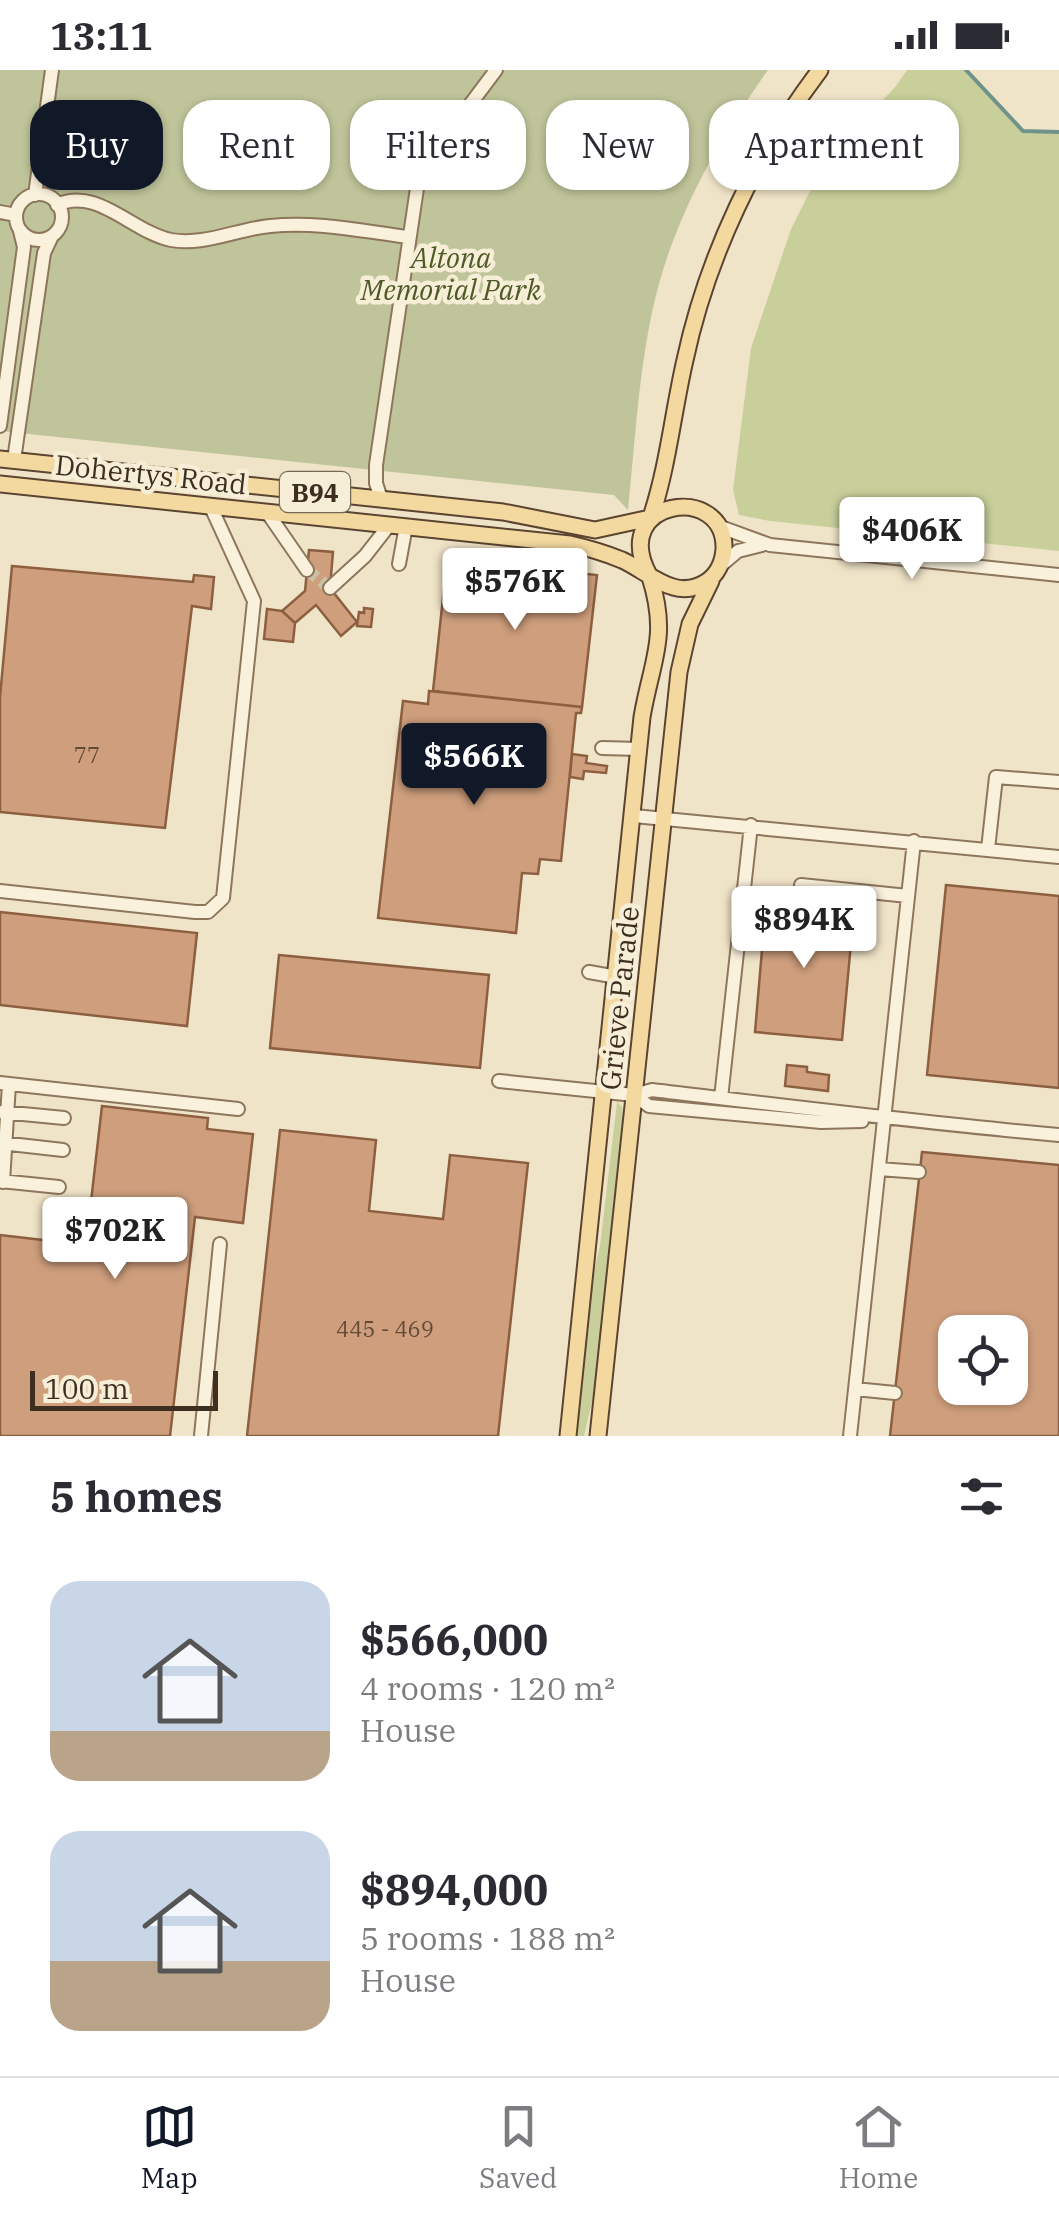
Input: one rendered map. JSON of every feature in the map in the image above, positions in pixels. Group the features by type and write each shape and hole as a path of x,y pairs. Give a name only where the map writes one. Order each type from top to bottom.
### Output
{"main road":[{"path":"650,576 640,547 663,476 685,358 708,282 762,159 820,70"},
{"path":"1,481 7,460"},
{"name":"Dohertys Road","path":"7,460 517,514 595,530 650,518"},
{"name":"Dohertys Road","path":"1,481 570,544 620,560 650,576"},
{"path":"650,518 674,508 702,511 716,523 724,550 717,571"},
{"name":"B94","path":"650,576 666,586 683,589 700,585 717,571"},
{"name":"Grieve Parade","path":"598,1436 682,650 693,615 717,571"},
{"name":"Grieve Parade","path":"568,1436 645,702 661,626 650,576"}],"street":[{"path":"35,195 52,70"},
{"path":"381,499 376,469 424,141 466,110 496,70"},
{"path":"0,426 24,248 16,215 22,202 35,195 49,197 57,204 62,220 44,253 26,377 7,460"},
{"path":"57,204 72,199 90,200 146,231 177,240 216,238 265,226 307,224 408,237"},
{"path":"0,212 16,215"},
{"path":"20,231 35,240 52,236"},
{"path":"6,373 16,384 26,377"},
{"path":"0,891 195,912 208,912 223,898 254,601 210,505"},
{"path":"267,512 308,570"},
{"path":"716,523 770,545"},
{"path":"398,525 399,564"},
{"path":"330,588 398,525"},
{"path":"717,571 739,550 770,545 1059,575"},
{"path":"602,748 640,748"},
{"path":"988,849 996,777 1059,782"},
{"path":"634,816 1059,857"},
{"path":"721,1098 750,825"},
{"path":"850,1436 914,841"},
{"path":"799,906 801,885 908,896"},
{"path":"588,972 617,977"},
{"path":"499,1080 634,1095 652,1090 824,1108 883,1120 1059,1135"},
{"path":"58,1188 2,1182 5,1084 238,1109"},
{"path":"634,1095 649,1106 821,1122 883,1120"},
{"path":"4,1112 64,1118"},
{"path":"3,1143 63,1150"},
{"path":"879,1169 919,1172"},
{"path":"200,1436 220,1244"},
{"path":"856,1390 895,1393"}],"green space":[{"name":"Altona Memorial Park","path":"0,70 768,70 748,100 709,100 709,164 669,252 652,315 637,412 628,510 614,495 0,431"},
{"path":"907,70 966,70 1023,131 1059,132 1059,551 739,515 733,490 751,348 791,229 810,190 959,190 959,100 883,100"},
{"path":"617,1102 622,1107 623,1119 595,1389 584,1436 574,1436 588,1297 600,1246"}],"building":[{"path":"309,550 333,552 330,588 357,622 341,636 316,605 295,623 282,611 305,591"},
{"path":"447,560 597,575 582,707 433,691"},
{"path":"12,566 193,582 194,575 214,577 211,609 192,606 165,828 0,812 0,697"},
{"path":"364,608 373,609 371,627 357,626 359,612 364,613"},
{"path":"267,609 282,611 295,623 293,642 264,639"},
{"path":"429,691 582,707 581,713 576,713 561,861 540,859 538,874 522,873 516,933 378,918 403,701 428,704"},
{"path":"572,754 587,756 586,763 607,766 606,773 584,771 583,779 570,777"},
{"path":"946,885 1059,896 1059,1088 927,1075"},
{"path":"766,903 854,911 842,1040 755,1032"},
{"path":"0,912 197,933 187,1026 0,1005"},
{"path":"279,955 489,975 480,1068 270,1048"},
{"path":"787,1065 829,1075 828,1091 785,1086"},
{"path":"102,1106 208,1118 207,1129 253,1134 243,1223 195,1217 170,1436 0,1436 0,1235 86,1245"},
{"path":"280,1130 376,1140 369,1211 443,1219 450,1155 528,1163 498,1436 247,1436"},
{"path":"922,1152 1059,1165 1059,1436 890,1436"}],"waterway":[{"path":"966,70 1023,131 1059,132"}],"tunnel":[{"path":"307,570 330,588"}]}
